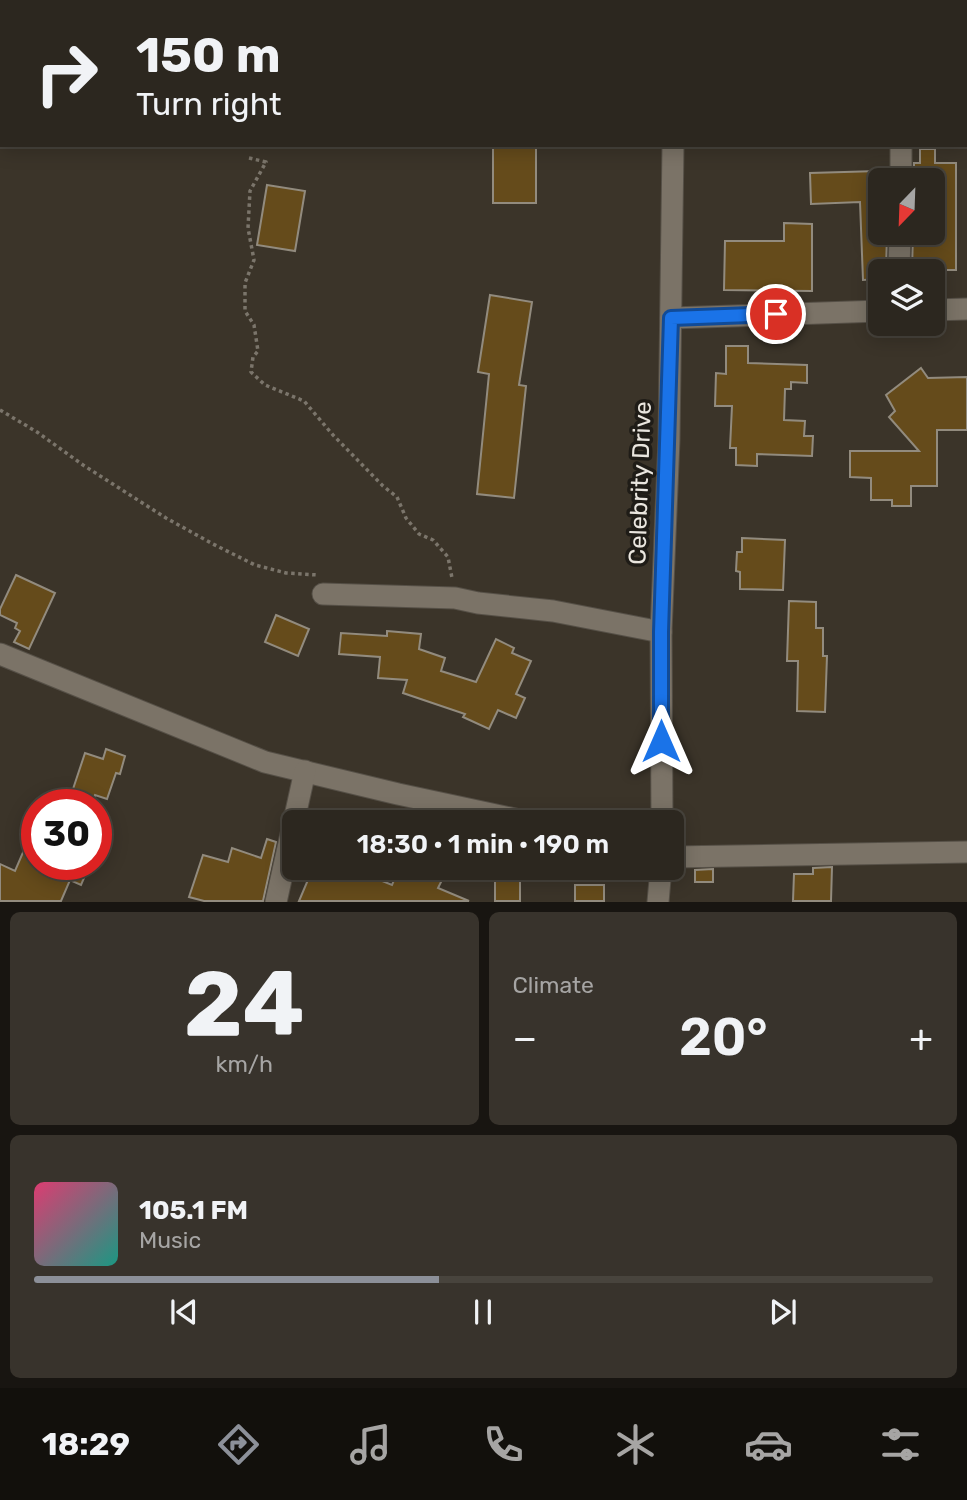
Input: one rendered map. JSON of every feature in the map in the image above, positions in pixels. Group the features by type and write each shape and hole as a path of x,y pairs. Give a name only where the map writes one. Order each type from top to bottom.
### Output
{"street":[{"name":"Celebrity Drive","path":"662,810 661,632 668,454 673,147"},
{"path":"901,147 901,168"},
{"path":"945,310 967,309"},
{"path":"671,318 868,311"},
{"path":"323,585 456,597 478,603 553,611 661,632"},
{"path":"0,654 265,761 476,810"},
{"path":"275,901 305,771"},
{"path":"684,857 967,852"},
{"path":"658,901 660,880"}],"path":[{"path":"249,158 266,162 250,191 248,228 254,260 245,283 245,311 254,325 258,351 253,357 251,372 265,385 304,401 333,435 397,497 406,518 419,534 433,540 448,557 456,597"},
{"path":"0,410 166,518 213,544 255,565 323,585"}],"building":[{"path":"493,147 536,147 536,203 493,203"},
{"path":"920,149 935,149 935,163 956,163 956,270 945,270 945,259 912,259 913,245 945,245 945,168 914,168 914,163 920,163"},
{"path":"868,171 868,245 887,245 886,259 868,259 868,280 863,280 860,202 811,204 810,173"},
{"path":"267,185 305,191 295,251 257,245"},
{"path":"784,223 812,224 812,291 724,290 725,241 784,241"},
{"path":"490,295 532,302 519,385 526,386 514,498 477,494 489,374 478,372"},
{"path":"726,346 748,346 748,363 807,365 807,383 791,382 791,389 785,389 784,420 805,421 804,436 813,436 812,456 757,454 757,466 736,465 736,448 730,448 732,406 715,406 716,373 726,374"},
{"path":"921,368 928,378 967,377 967,430 937,430 937,486 911,486 911,506 892,506 892,500 871,500 871,478 850,477 850,451 919,451 889,417 895,411 886,395"},
{"path":"742,538 785,540 783,590 740,589 740,572 736,571 737,552 742,552"},
{"path":"16,575 55,593 29,649 14,642 20,631 15,628 17,623 0,615 0,609"},
{"path":"789,601 816,602 816,628 823,628 823,656 827,656 825,712 797,711 798,661 787,661"},
{"path":"276,615 309,629 298,656 265,642"},
{"path":"387,631 421,634 419,649 445,658 441,671 476,682 496,639 514,648 512,653 531,661 516,694 525,698 516,718 498,710 489,729 463,717 465,714 403,693 407,680 378,678 380,657 339,654 341,633 387,636"},
{"path":"106,749 125,756 120,774 116,773 110,789 73,789 85,753 103,759"},
{"path":"267,839 276,842 263,901 204,901 189,897 203,855 228,862 232,848 261,858"},
{"path":"21,857 21,880 70,880 61,901 0,901 0,864 15,871"},
{"path":"832,867 831,901 793,901 794,874 813,874 813,868"},
{"path":"713,869 713,882 695,882 695,870"},
{"path":"70,880 83,880 81,885"},
{"path":"308,880 380,880 392,885 394,880 442,880 438,888 469,901 299,901"},
{"path":"495,880 520,880 520,901 495,901"},
{"path":"575,885 604,885 604,901 575,901"}],"route":[{"path":"661,741 661,632 671,318 776,314"}]}
